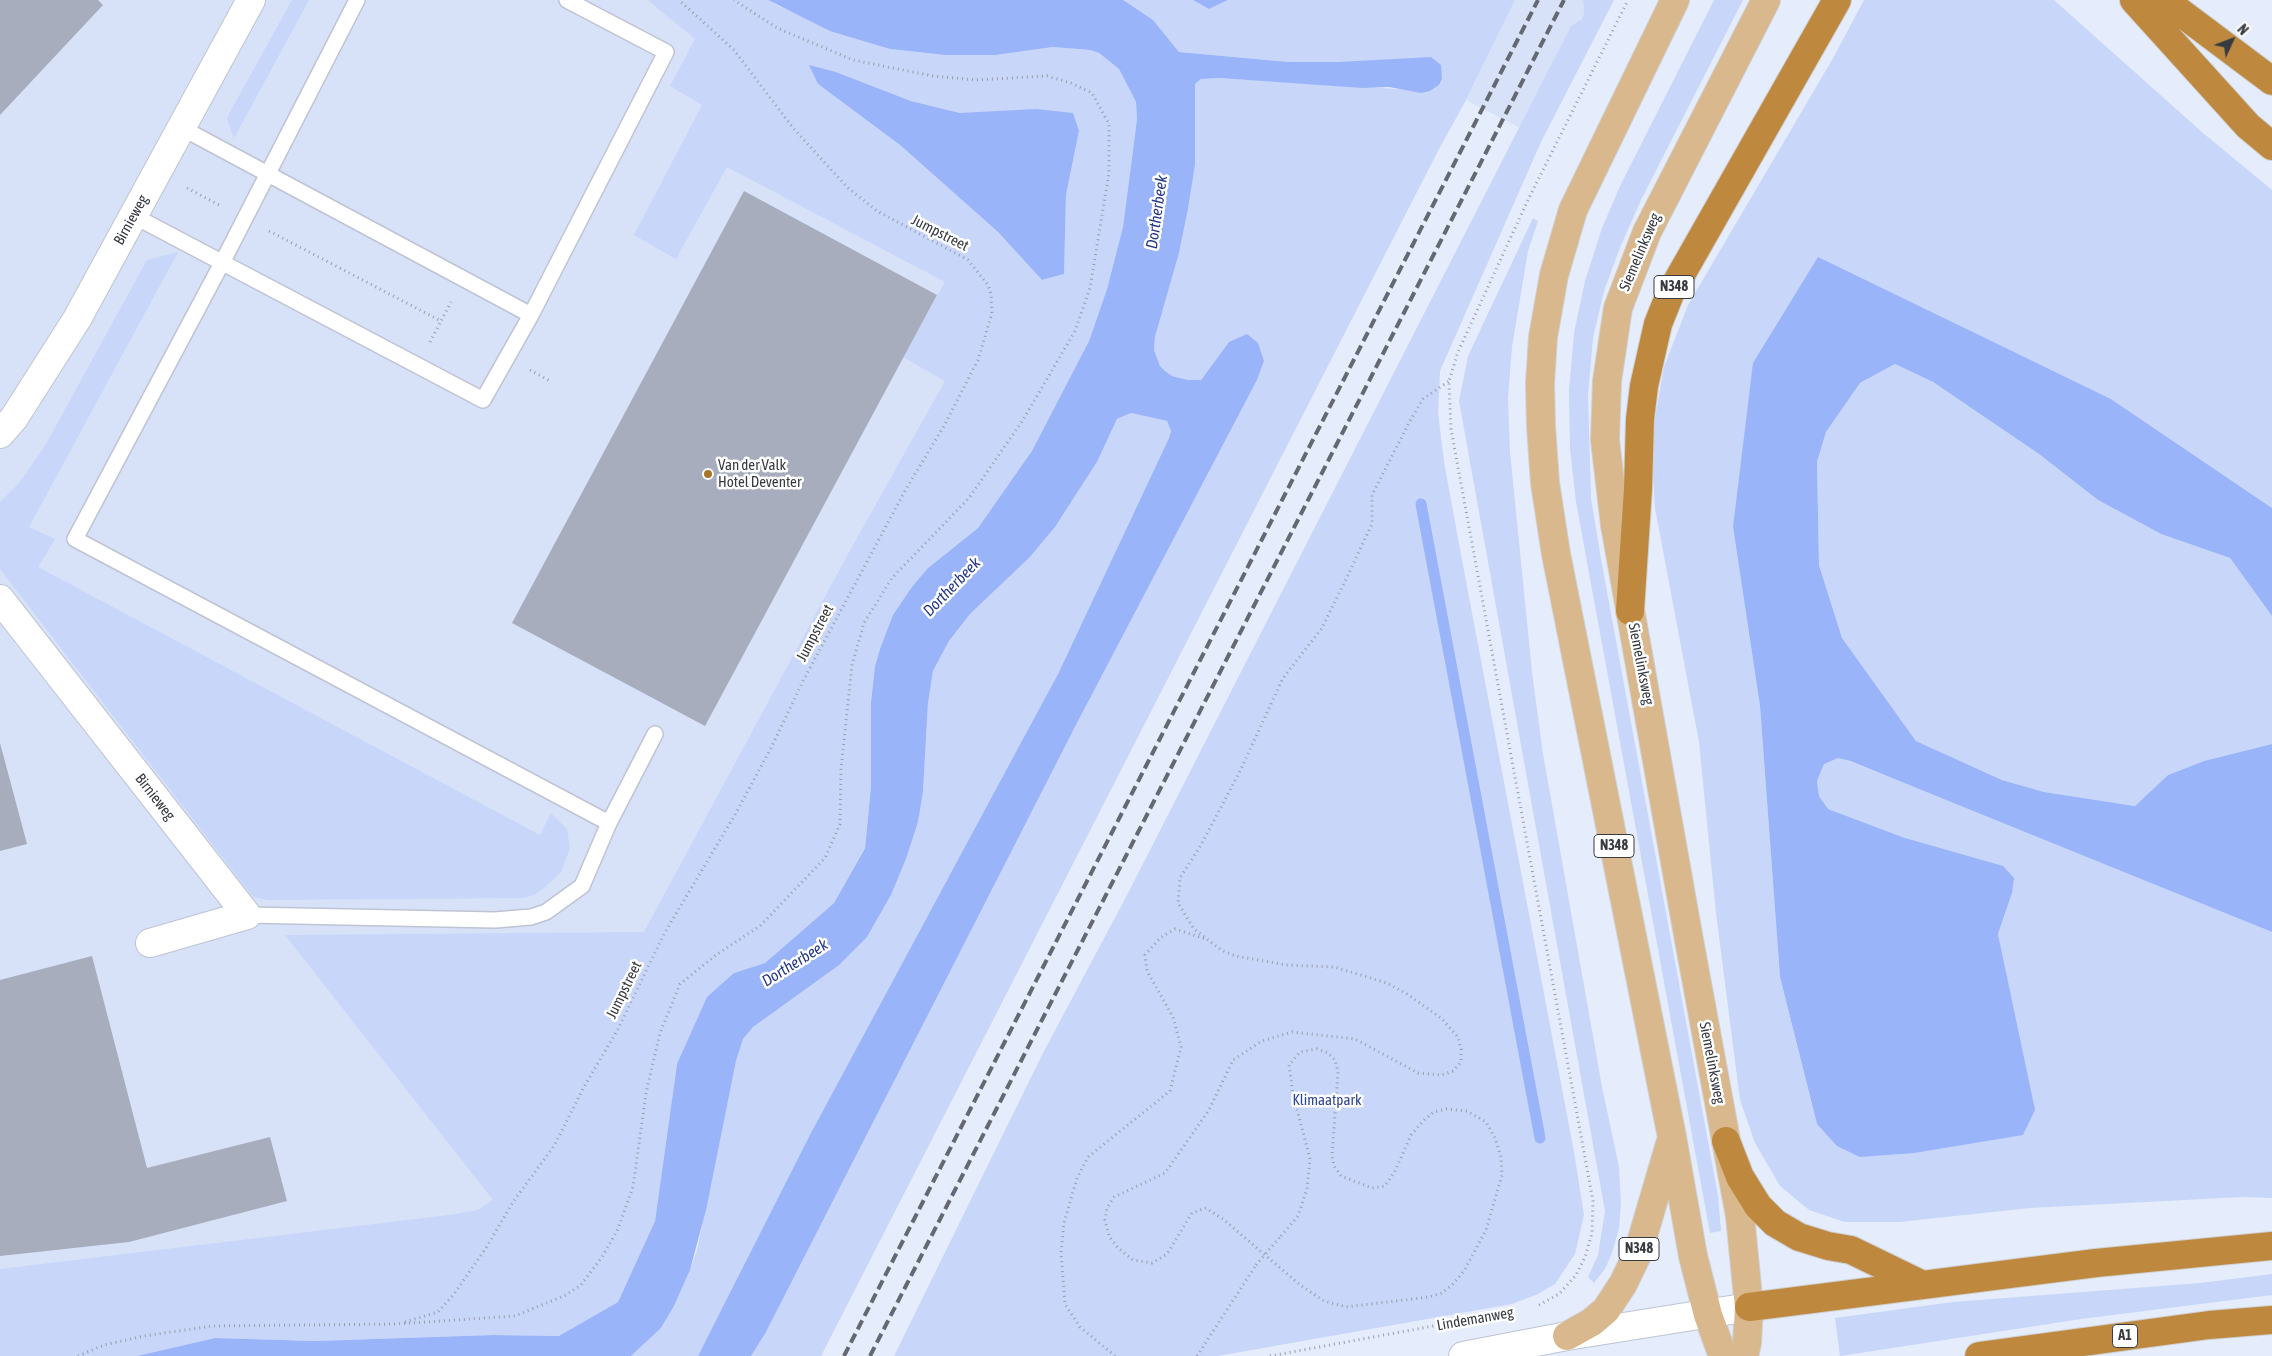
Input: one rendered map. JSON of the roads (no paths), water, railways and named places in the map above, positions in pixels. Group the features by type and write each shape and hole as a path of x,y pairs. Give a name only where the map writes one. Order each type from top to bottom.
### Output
{"highway":[{"name":"N348","path":"1630,611 1638,489 1640,419 1647,369 1658,324 1670,294 1837,0"},
{"path":"2134,0 2248,126 2272,146"},
{"path":"2164,0 2272,81"},
{"path":"1726,1141 1740,1177 1758,1206 1776,1223 1799,1237 1828,1246 1851,1250 1921,1284"},
{"path":"1750,1308 1921,1284 2096,1263 2272,1246"},
{"name":"A1","path":"1979,1356 2209,1325 2272,1320"}],"main road":[{"name":"N348","path":"1675,0 1573,210 1554,275 1543,337 1540,383 1545,483 1556,554 1672,1137 1693,1256 1708,1315 1720,1348 1726,1356"},
{"name":"Siemelinksweg","path":"1744,1356 1750,1308 1740,1216 1615,525 1605,440 1607,381 1618,308 1646,232 1766,0"},
{"name":"N348","path":"1567,1336 1592,1322 1606,1310 1624,1284 1638,1253 1672,1137"}],"street":[{"name":"Birnieweg","path":"0,434 14,418 77,320 251,0"},
{"name":"Birnieweg","path":"0,599 247,915"},
{"path":"150,943 247,915"},
{"path":"1463,1356 1567,1336 1750,1308"}],"lane":[{"path":"357,0 222,263 75,539 609,823"},
{"path":"134,216 483,400 531,315 666,52 567,0"},
{"path":"182,128 531,315"},
{"path":"247,915 495,920 531,917 546,912 582,886 609,823 655,734"}],"water":[{"name":"Dortherbeek","path":"768,0 1123,0 1153,20 1179,52 1289,62 1339,62 1431,57 1441,65 1442,79 1439,85 1430,91 1421,93 1389,87 1363,88 1219,78 1201,79 1195,84 1195,165 1179,253 1155,337 1154,350 1160,366 1165,371 1172,376 1188,380 1201,380 1229,342 1247,334 1258,343 1264,361 1257,380 1077,723 766,1332 751,1356 698,1356 811,1133 1058,674 1169,438 1171,431 1167,421 1131,413 1117,419 1097,462 1055,527 1030,557 970,614 949,641 933,671 928,703 923,792 918,822 906,859 891,895 867,937 839,965 753,1027 743,1039 736,1061 706,1210 690,1270 674,1306 661,1328 631,1356 137,1356 215,1338 315,1341 493,1335 559,1336 618,1302 655,1221 677,1064 707,997 734,973 765,963 834,903 865,848 871,786 871,702 875,666 880,649 893,615 912,587 928,568 978,528 1032,451 1089,341 1107,289 1123,227 1137,119 1136,102 1119,69 1099,53 1090,50 1053,47 996,55 945,55 890,49 830,31"},
{"path":"1193,0 1228,0 1209,9"},
{"path":"809,65 836,72 911,101 960,113 1036,109 1073,113 1079,131 1066,195 1064,274 1042,280 998,232 900,145 818,84"},
{"path":"1818,257 2111,399 2272,508 2272,616 2230,558 2161,534 2098,500 2039,454 1933,382 1895,364 1860,383 1826,432 1817,462 1819,565 1842,638 1916,741 2002,780 2044,792 2135,806 2168,775 2204,761 2272,744 2272,932 1850,761 1838,758 1824,764 1817,781 1819,796 1828,809 1905,838 2003,866 2014,878 2012,893 1998,934 2035,1110 2023,1135 1914,1153 1860,1157 1837,1146 1817,1124 1780,977 1760,706 1733,527 1753,363"}],"waterway":[{"path":"1421,504 1540,1138"}],"railway":[{"path":"844,1356 1538,0"},
{"path":"870,1356 1564,0"}],"place":[{"name":"Van der Valk Hotel Deventer","path":"708,474"}],"park label":[{"name":"Klimaatpark","path":"1327,1100"}]}
